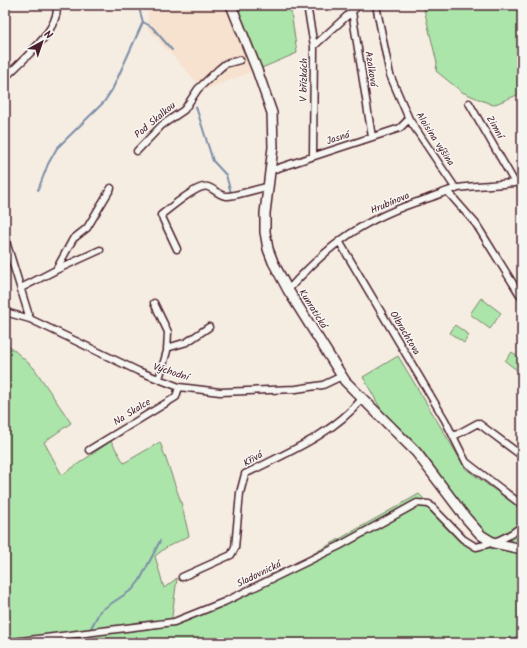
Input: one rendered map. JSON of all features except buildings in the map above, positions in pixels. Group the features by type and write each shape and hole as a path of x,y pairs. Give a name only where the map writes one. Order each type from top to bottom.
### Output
{"street":[{"path":"5,78 54,25 57,5"},
{"name":"Kunratická","path":"231,5 257,70 272,113 273,133 265,232 268,249 288,290 342,376 362,399 416,452 471,524 486,539 494,543 522,549"},
{"name":"V břízkách","path":"307,5 314,46 313,156"},
{"path":"314,46 352,8 359,5"},
{"name":"Aloisina výšina","path":"376,5 390,75 409,119 456,189"},
{"name":"Azalková","path":"352,8 372,137"},
{"name":"Pod Skalkou","path":"137,151 162,125 184,110 198,89 219,69 225,64 240,60"},
{"name":"Zimní","path":"469,103 515,183"},
{"name":"Jasná","path":"269,171 400,128 409,119"},
{"name":"Hrubínova","path":"288,290 314,263 339,241 365,225 399,208 456,189 522,182"},
{"path":"177,249 161,215 183,198 202,186 207,186 220,194 228,196 268,187"},
{"path":"56,270 73,239 87,228 111,188"},
{"path":"448,192 476,224 522,298"},
{"path":"5,238 30,319"},
{"name":"Olbrachtova","path":"339,241 454,436 466,462 522,505"},
{"path":"21,288 100,250"},
{"path":"154,303 168,332 167,348 159,379"},
{"name":"Východní","path":"5,312 30,319 83,346 179,387 220,392 296,389 323,386 342,376"},
{"path":"167,348 187,342 209,327"},
{"name":"Na Skalce","path":"89,450 176,397 179,387"},
{"name":"Křivá","path":"182,577 231,555 235,548 240,493 245,474 328,431 344,419 362,399"},
{"path":"454,436 478,423 522,456"},
{"name":"Sladovnická","path":"5,643 174,622 224,602 332,550 417,503 429,504 463,539 476,547 494,543"},
{"path":"494,543 512,534 522,526"}],"shaded area":[{"path":"148,5 231,5 257,70 204,90 147,28"}],"green space":[{"path":"231,5 290,5 297,53 257,70"},
{"path":"423,5 522,5 522,93 493,105 462,92 436,71 437,63"},
{"path":"481,298 501,313 490,329 470,314"},
{"path":"455,325 469,335 464,343 450,333"},
{"path":"5,342 34,368 71,423 44,442 62,475 111,441 124,463 160,442 181,502 189,536 167,547 155,556 164,588 177,578 171,624 235,598 419,494 463,539 496,550 422,450 382,411 363,377 398,356 466,469 522,510 522,643 32,643 32,639 5,640"},
{"path":"512,352 522,360 522,366 518,371 505,361"}],"waterway":[{"path":"138,5 143,22 152,27 172,50"},
{"path":"38,190 48,164 57,148 104,102 112,90 143,22"},
{"path":"196,107 213,161 226,175 231,193"},
{"path":"91,628 100,611 133,589 140,580 160,541"},
{"path":"487,643 505,641 522,635"},
{"path":"87,643 88,637"}]}
